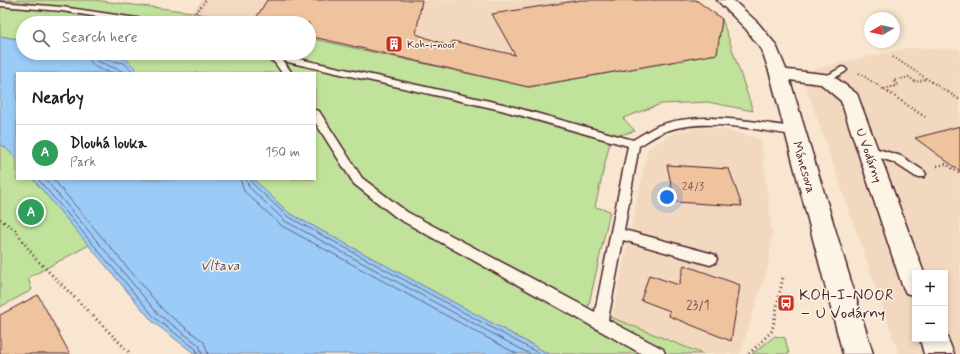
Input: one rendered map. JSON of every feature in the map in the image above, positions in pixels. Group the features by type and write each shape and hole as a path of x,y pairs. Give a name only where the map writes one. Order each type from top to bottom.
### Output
{"main road":[{"name":"Mánesova","path":"724,0 752,26 770,48 779,74 857,352"},
{"name":"U Vodárny","path":"779,74 834,75 850,98 912,276"},
{"path":"935,342 940,354"}],"lane":[{"path":"33,7 47,0"},
{"path":"1,5 77,11 107,16"},
{"path":"276,60 286,72"},
{"path":"292,60 503,108 634,144 661,129 679,124 700,122 795,131"},
{"path":"316,115 358,181 402,215 657,354"},
{"path":"600,324 634,144"},
{"path":"868,150 897,158 920,174"},
{"path":"616,233 710,259"}],"path":[{"path":"193,16 206,0"},
{"path":"893,57 960,100"},
{"path":"857,72 925,117"},
{"path":"884,89 899,85 893,81 909,78 916,82 927,79"},
{"path":"0,219 15,230 35,258 131,354"},
{"path":"749,354 772,331 783,277"}],"shaded area":[{"name":"Koh-i-noor","path":"202,0 696,0 722,19 717,54 529,87 316,40 316,16 209,16 192,12"},
{"path":"907,48 960,49 960,354 899,354 801,72"},
{"path":"696,128 722,129 761,139 772,233 769,263 740,354 703,354 612,317 648,148 674,133"}],"green space":[{"path":"0,0 93,0 192,12 209,16 16,16 16,39 0,36"},
{"path":"722,19 753,111 708,102 661,104 623,118 635,131 611,137 595,207 610,211 588,308 703,354 549,354 289,213 254,180 316,180 316,72 139,72 127,60 316,60 316,40 529,87 716,54"},
{"path":"0,145 5,146 16,159 16,180 34,180 89,245 28,278 32,290 0,307"},
{"path":"775,336 785,338 789,354 752,354"}],"water":[{"path":"0,36 16,39 16,60 127,60 139,72 16,72 16,159 5,147 0,145"},
{"name":"Vltava","path":"34,180 254,180 289,213 549,354 195,354 153,322"}],"building":[{"name":"Koh-i-noor","path":"267,0 422,0 416,34 449,46 453,41 515,55 492,14 581,0 696,0 722,19 717,54 528,87 316,38 316,16 257,16"},
{"path":"960,126 960,171 915,138 938,132"},
{"path":"667,165 729,169 742,206 675,202"},
{"path":"684,265 740,285 731,341 669,316 670,311 641,300 649,275 679,285"},
{"path":"38,295 70,354 0,354 0,315"}],"place":[{"name":"Koh-i-noor","path":"394,44"},
{"name":"Dlouhá louka","path":"31,212"},
{"name":"KOH-I-NOOR – U Vodárny","path":"786,303"}]}
